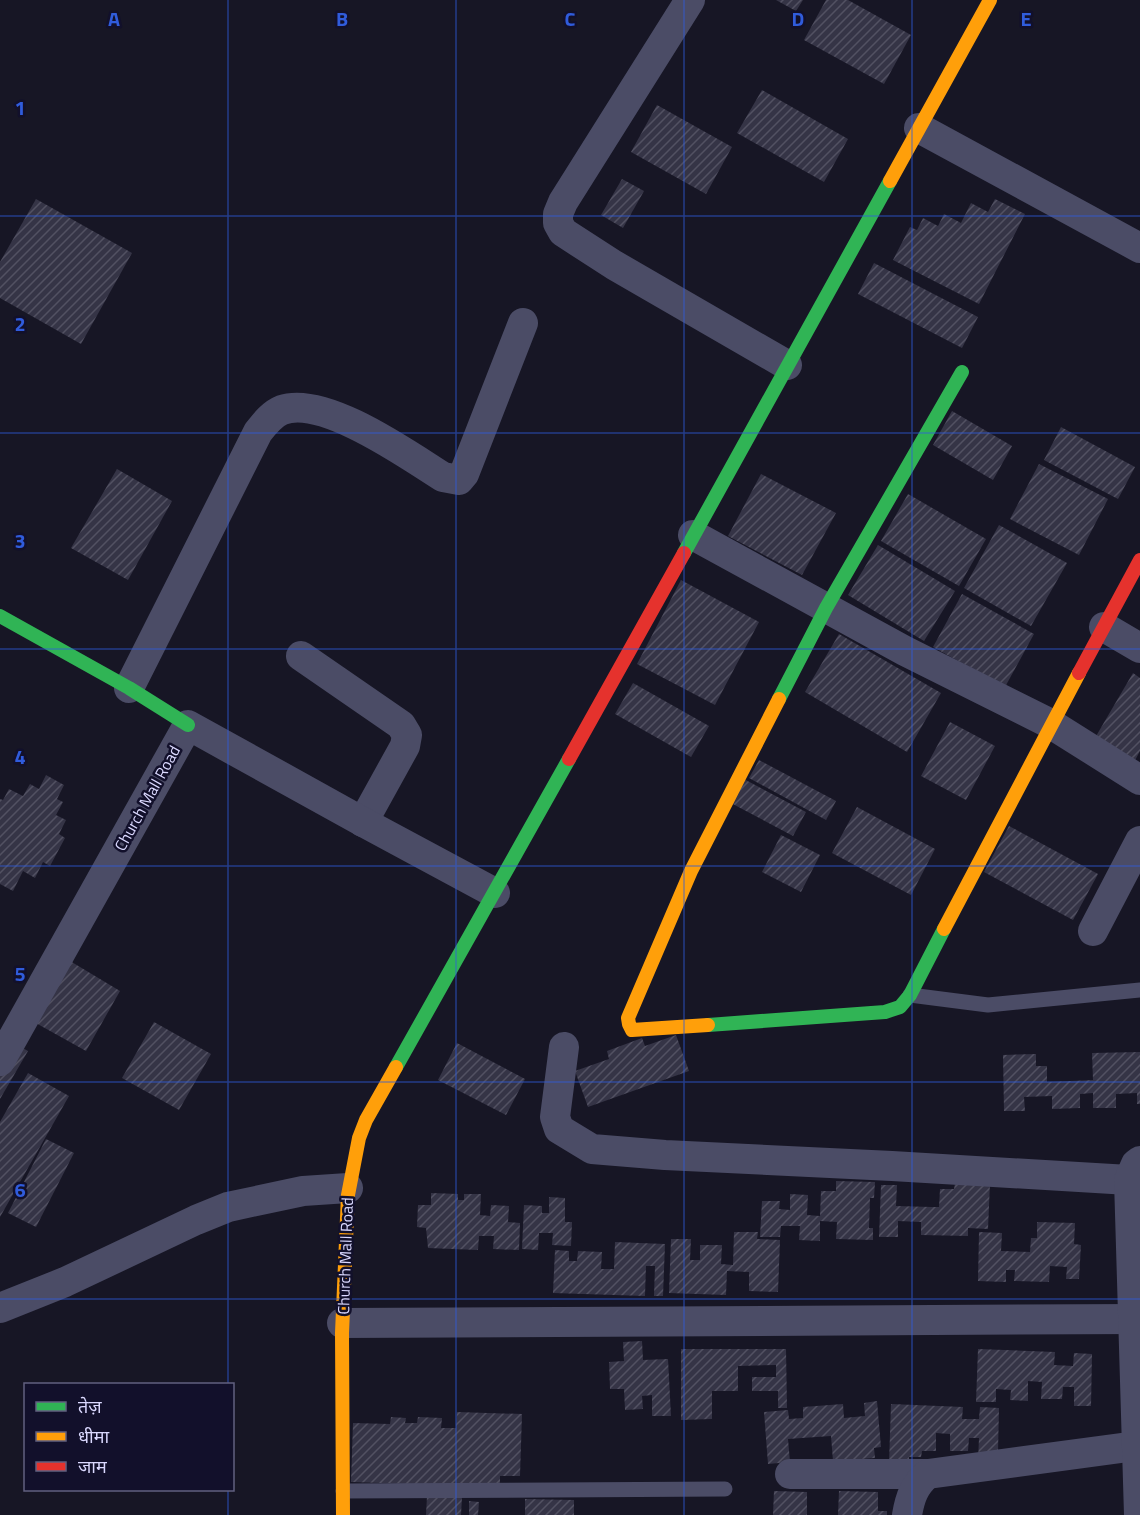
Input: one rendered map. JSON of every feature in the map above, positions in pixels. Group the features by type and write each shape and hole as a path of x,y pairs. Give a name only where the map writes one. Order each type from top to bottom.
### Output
{"street":[{"path":"690,0 563,202 558,214 558,223 563,232 614,265 787,365"},
{"path":"348,1188 358,1138 366,1120 495,893 990,0"},
{"path":"919,128 1140,248"},
{"path":"129,688 258,432 272,416 282,410 310,408 356,425 443,477 459,480 464,474 523,323"},
{"path":"962,372 826,608 692,871 629,1013 628,1027 637,1031 885,1012 900,1007 910,995 1051,724 1140,560"},
{"path":"693,535 906,651 1051,724 1140,780"},
{"path":"0,616 129,688 188,725 495,893"},
{"path":"1104,627 1140,648"},
{"path":"301,656 401,725 407,735 405,746 363,822"},
{"name":"Church Mall Road","path":"0,1061 188,725"},
{"path":"1093,931 1140,841"},
{"path":"564,1047 555,1117 559,1129 591,1149 665,1155 903,1166 1134,1171 1139,1515"},
{"name":"Church Mall Road","path":"0,1308 65,1282 228,1207 303,1191 348,1188 342,1323 343,1515"},
{"path":"342,1323 1137,1320"},
{"path":"790,1474 928,1474 1138,1464"},
{"path":"906,1515 910,1498 918,1482 928,1474"}],"lane":[{"path":"910,995 988,1005 1140,990"},
{"path":"343,1491 725,1489"}],"building":[{"path":"776,0 803,0 796,11"},
{"path":"826,0 848,0 911,35 884,84 804,40"},
{"path":"762,90 848,139 824,182 737,133"},
{"path":"657,105 732,147 706,194 631,152"},
{"path":"622,179 644,191 623,228 601,215"},
{"path":"36,199 132,253 81,344 0,298 0,262"},
{"path":"995,199 1025,214 979,304 893,260 910,227 917,230 923,218 938,226 944,214 961,223 971,203 988,212"},
{"path":"874,263 978,317 962,348 858,294"},
{"path":"952,411 1012,446 993,480 933,445"},
{"path":"1061,427 1135,467 1118,499 1044,460"},
{"path":"1039,464 1108,499 1079,555 1010,519"},
{"path":"117,469 172,501 128,580 71,548"},
{"path":"761,474 836,513 802,575 728,536"},
{"path":"908,494 986,539 959,586 881,541"},
{"path":"999,525 1067,563 1031,626 964,588"},
{"path":"878,545 955,591 924,641 848,595"},
{"path":"681,580 759,622 715,705 637,664"},
{"path":"962,594 1034,634 1005,687 933,647"},
{"path":"839,634 941,693 907,752 805,692"},
{"path":"1133,673 1140,678 1140,751 1132,766 1092,743"},
{"path":"633,683 709,726 691,757 615,714"},
{"path":"950,722 995,746 966,800 921,776"},
{"path":"759,760 836,801 826,820 749,778"},
{"path":"46,775 64,785 57,799 63,802 56,815 66,820 59,834 65,838 50,866 43,862 35,878 23,871 13,891 0,884 0,799 3,800 9,789 23,796 30,784 39,789"},
{"path":"742,778 806,812 793,836 729,802"},
{"path":"857,807 935,849 911,895 832,853"},
{"path":"1009,826 1098,874 1073,920 984,872"},
{"path":"781,835 820,855 801,892 762,872"},
{"path":"70,961 120,991 86,1051 34,1022"},
{"path":"154,1022 211,1054 179,1110 122,1078"},
{"path":"676,1035 689,1071 588,1107 575,1071 609,1059 607,1051 642,1038 645,1046"},
{"path":"5,1038 28,1051 0,1099 0,1048"},
{"path":"457,1043 525,1079 506,1115 438,1080"},
{"path":"1140,1052 1140,1104 1137,1104 1137,1093 1116,1094 1116,1108 1093,1108 1093,1093 1080,1094 1080,1108 1052,1109 1052,1096 1024,1097 1025,1111 1004,1111 1003,1055 1036,1054 1036,1066 1047,1066 1047,1082 1093,1080 1092,1053"},
{"path":"28,1073 69,1096 0,1217 0,1122"},
{"path":"46,1139 74,1153 36,1227 8,1213"},
{"path":"836,1181 875,1182 874,1198 870,1198 869,1228 873,1228 873,1240 836,1239 837,1222 820,1221 820,1241 799,1240 800,1226 781,1226 780,1237 760,1237 762,1201 780,1201 779,1209 790,1210 790,1194 808,1195 807,1215 820,1216 821,1191 836,1191"},
{"path":"955,1183 990,1183 988,1229 968,1228 968,1236 921,1235 921,1222 898,1221 898,1237 879,1237 881,1185 897,1185 896,1206 939,1207 940,1189 954,1189"},
{"path":"431,1193 458,1194 458,1200 464,1200 464,1194 481,1194 480,1215 490,1216 491,1205 509,1206 508,1222 520,1223 519,1250 493,1249 494,1236 479,1236 478,1250 428,1248 426,1228 417,1227 418,1205 431,1205"},
{"path":"549,1197 565,1198 565,1222 572,1222 571,1246 552,1245 553,1233 539,1233 538,1250 522,1249 524,1205 542,1206 542,1213 549,1213"},
{"path":"1037,1222 1075,1223 1074,1244 1081,1245 1079,1279 1066,1279 1067,1267 1050,1266 1049,1282 1014,1281 1015,1270 1006,1270 1006,1282 978,1281 979,1232 1002,1233 1001,1251 1030,1252 1031,1238 1037,1238"},
{"path":"734,1232 758,1232 757,1239 780,1240 778,1292 749,1291 749,1272 727,1271 726,1295 669,1293 671,1239 691,1239 690,1260 700,1260 700,1245 722,1245 721,1264 733,1265"},
{"path":"615,1242 665,1244 663,1296 654,1296 655,1266 646,1266 645,1296 553,1293 555,1250 569,1251 569,1261 577,1261 578,1251 602,1252 601,1269 614,1269"},
{"path":"642,1341 643,1360 668,1359 671,1416 652,1416 652,1395 642,1396 643,1409 625,1410 624,1389 610,1389 609,1362 624,1361 623,1342"},
{"path":"681,1349 786,1349 787,1408 778,1408 778,1391 752,1391 752,1377 776,1377 776,1365 738,1366 738,1391 712,1391 712,1419 681,1420"},
{"path":"978,1349 1055,1352 1054,1365 1073,1366 1074,1353 1092,1354 1091,1406 1074,1406 1074,1387 1063,1387 1062,1399 1041,1399 1042,1382 1028,1381 1028,1401 1010,1400 1011,1390 996,1389 996,1402 976,1402"},
{"path":"877,1401 881,1447 874,1448 875,1458 833,1461 831,1436 788,1439 790,1462 768,1464 764,1412 788,1410 789,1419 803,1418 803,1407 843,1404 844,1418 865,1416 864,1403"},
{"path":"891,1404 963,1407 962,1419 979,1419 980,1407 999,1408 998,1452 978,1461 979,1438 969,1438 968,1451 950,1451 950,1434 936,1433 936,1451 922,1451 921,1457 909,1457 909,1464 889,1463"},
{"path":"457,1412 522,1414 520,1476 500,1476 500,1487 351,1482 353,1423 390,1424 391,1417 406,1418 405,1423 417,1423 418,1417 442,1418 441,1428 456,1428"},
{"path":"774,1491 807,1492 807,1515 773,1515"},
{"path":"839,1491 878,1492 878,1511 887,1511 887,1515 838,1515"},
{"path":"427,1496 462,1497 461,1515 426,1515"},
{"path":"525,1499 574,1500 574,1515 525,1515"},
{"path":"469,1501 479,1502 478,1515 469,1515"}],"traffic: fast":[{"path":"684,553 890,181"},
{"path":"779,699 826,608 962,372"},
{"path":"0,616 129,688 188,725"},
{"path":"396,1067 569,759"},
{"path":"708,1025 885,1012 900,1007 910,995 944,929"}],"traffic: slow":[{"path":"890,181 990,0"},
{"path":"944,929 1079,673"},
{"path":"708,1025 632,1030 628,1018 691,871 779,699"},
{"path":"343,1515 342,1333 348,1195 359,1138 366,1120 396,1067"}],"traffic: jam":[{"path":"569,759 684,553"},
{"path":"1079,673 1140,560"}]}
